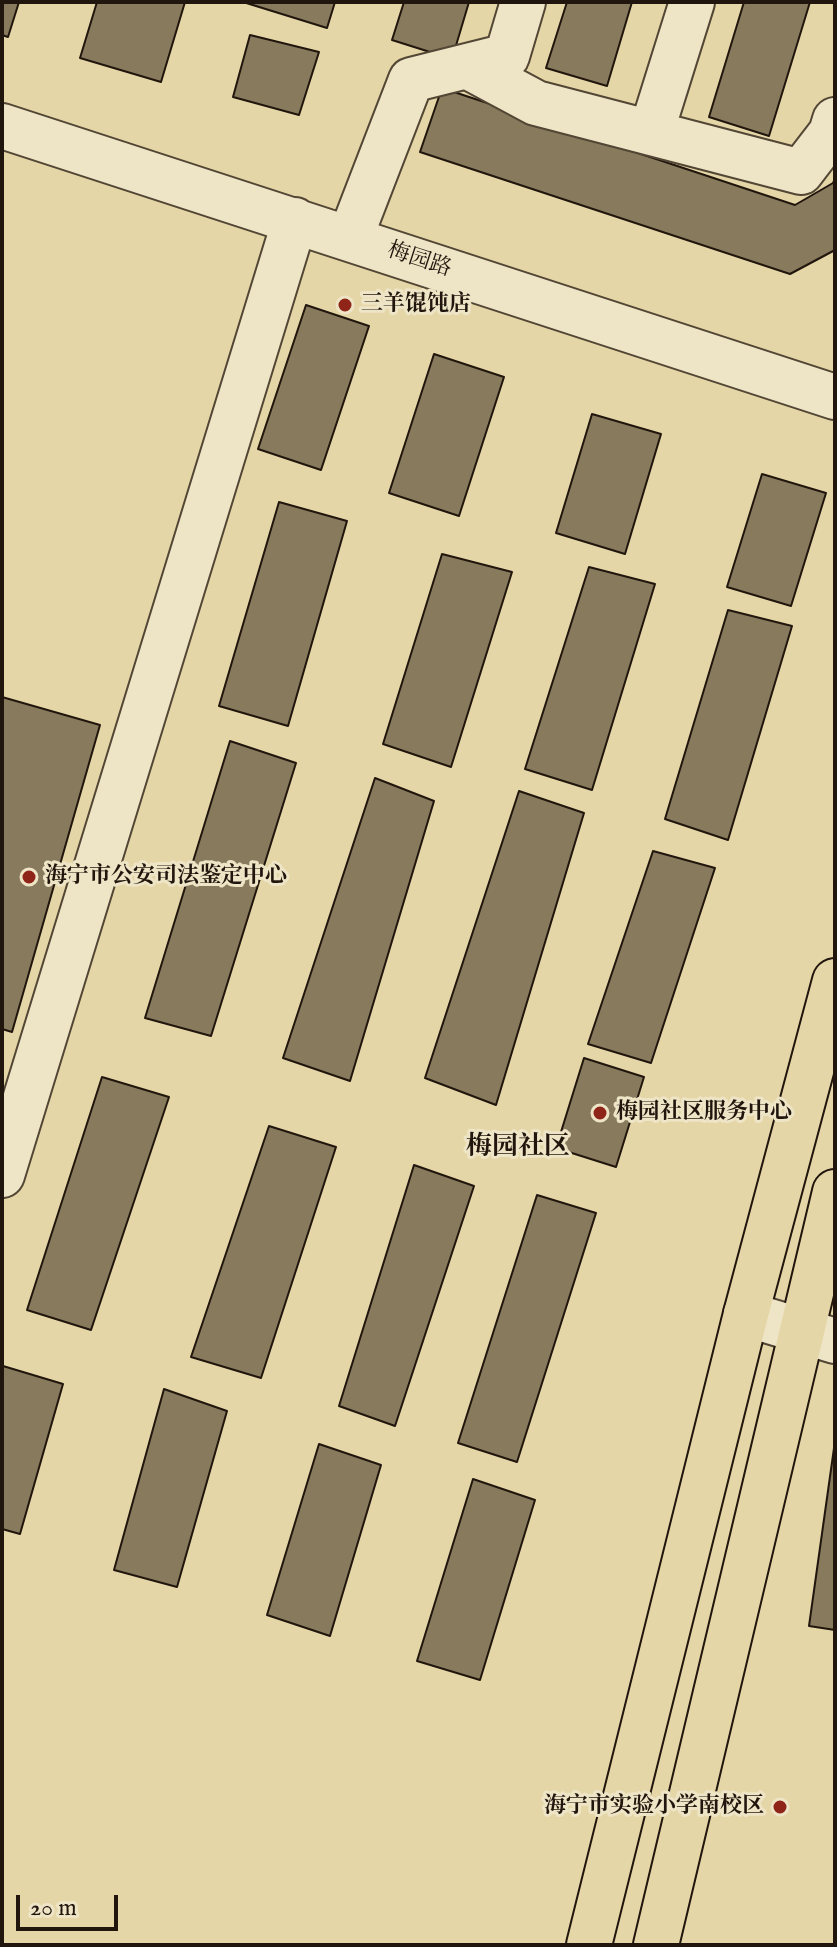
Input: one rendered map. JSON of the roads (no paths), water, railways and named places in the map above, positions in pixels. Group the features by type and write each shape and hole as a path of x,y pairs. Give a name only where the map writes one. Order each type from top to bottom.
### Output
{"main road":[{"path":"589,1945 746,1314 835,981"},
{"path":"656,1945 818,1337 835,1192"}],"street":[{"path":"350,238 411,80 507,56 523,2"},
{"path":"651,133 692,2"},
{"path":"467,66 536,103 801,172 831,133 835,120"},
{"name":"梅园路","path":"2,126 835,397"},
{"path":"2,1175 295,220"},
{"path":"746,1314 818,1337"}],"place":[{"name":"三羊馄饨店","path":"345,305"},
{"name":"海宁市公安司法鉴定中心","path":"29,877"},
{"name":"梅园社区服务中心","path":"600,1113"},
{"name":"海宁市实验小学南校区","path":"780,1807"}],"district":[{"name":"梅园社区","path":"518,1149"}]}
